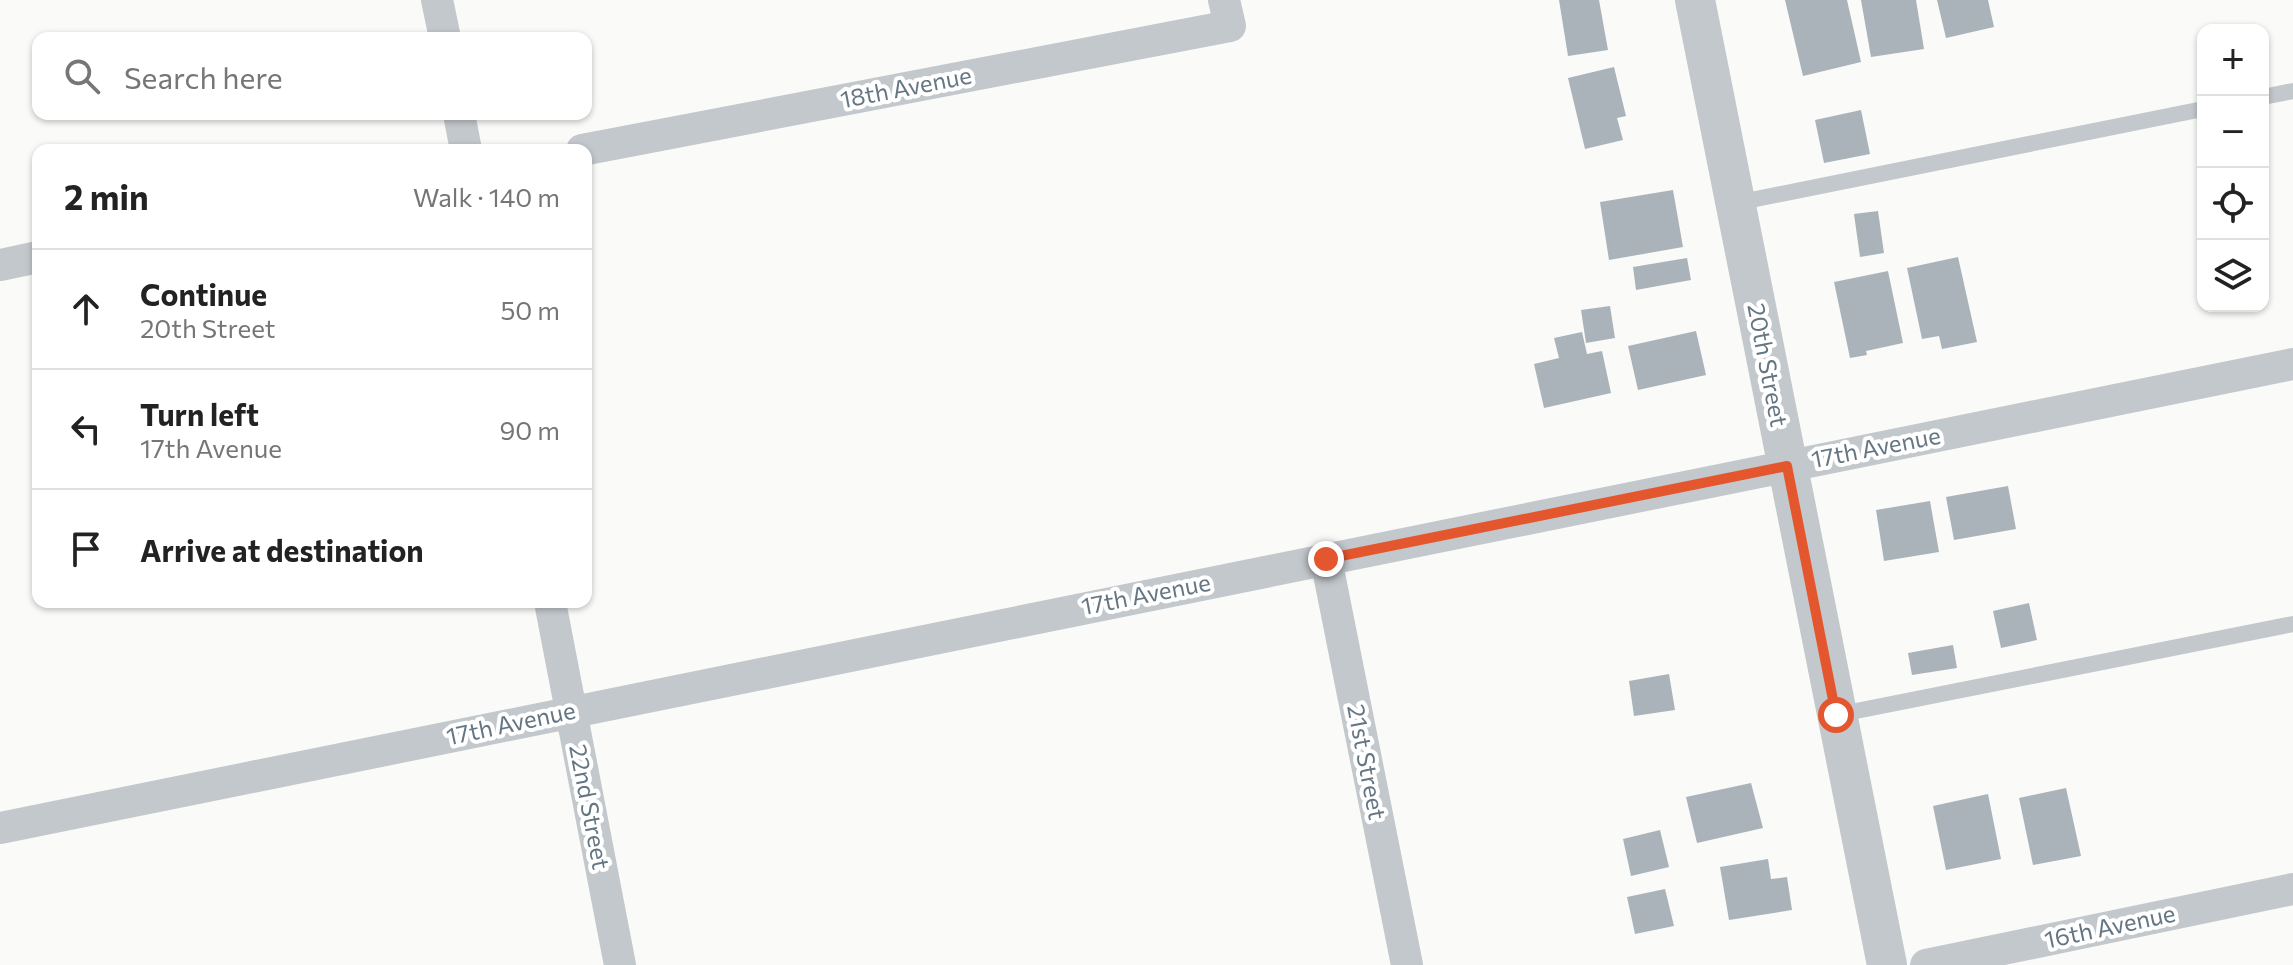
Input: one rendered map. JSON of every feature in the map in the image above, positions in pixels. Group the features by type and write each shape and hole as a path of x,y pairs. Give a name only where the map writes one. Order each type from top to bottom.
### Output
{"street":[{"path":"437,0 444,32"},
{"name":"20th Street","path":"1695,0 1887,965"},
{"name":"18th Avenue","path":"592,148 1227,13"},
{"path":"460,120 465,144"},
{"path":"0,265 32,258"},
{"name":"17th Avenue","path":"0,828 2293,364"},
{"name":"21st Street","path":"1326,559 1407,965"},
{"name":"22nd Street","path":"551,608 620,965"},
{"name":"16th Avenue","path":"1926,965 2293,889"}],"lane":[{"path":"2268,96 2293,91"},
{"path":"1736,203 2197,110"},
{"path":"1836,715 2293,624"}],"building":[{"path":"1559,0 1599,0 1608,50 1568,56"},
{"path":"1785,0 1847,0 1861,62 1803,76"},
{"path":"1861,0 1916,0 1924,49 1871,57"},
{"path":"1937,0 1988,0 1994,27 1946,38"},
{"path":"1614,67 1626,116 1617,118 1623,140 1585,149 1568,78"},
{"path":"1861,110 1870,154 1824,163 1815,120"},
{"path":"1673,190 1683,247 1609,260 1600,202"},
{"path":"1878,211 1884,253 1860,257 1854,214"},
{"path":"1958,257 1977,342 1942,349 1939,336 1922,339 1907,268"},
{"path":"1687,258 1691,280 1636,290 1633,267"},
{"path":"1888,271 1903,343 1850,358 1834,282"},
{"path":"1610,306 1615,338 1586,343 1581,310"},
{"path":"1696,331 1706,375 1638,390 1628,346"},
{"path":"1582,332 1587,354 1602,351 1611,393 1544,408 1534,364 1559,358 1554,338"},
{"path":"2008,486 2016,529 1954,540 1946,497"},
{"path":"1930,501 1939,552 1884,561 1876,510"},
{"path":"2029,603 2037,640 2001,648 1993,611"},
{"path":"1953,645 1957,668 1912,675 1908,653"},
{"path":"1669,674 1675,710 1634,716 1629,681"},
{"path":"1751,783 1763,828 1697,843 1686,797"},
{"path":"2066,788 2081,856 2033,865 2019,798"},
{"path":"1988,794 2001,859 1946,870 1933,806"},
{"path":"1660,830 1669,867 1631,876 1623,839"},
{"path":"1768,859 1771,879 1787,877 1792,910 1729,920 1720,867"},
{"path":"1665,889 1674,926 1635,934 1627,897"}],"route":[{"path":"1326,559 1787,466 1836,715"}]}
